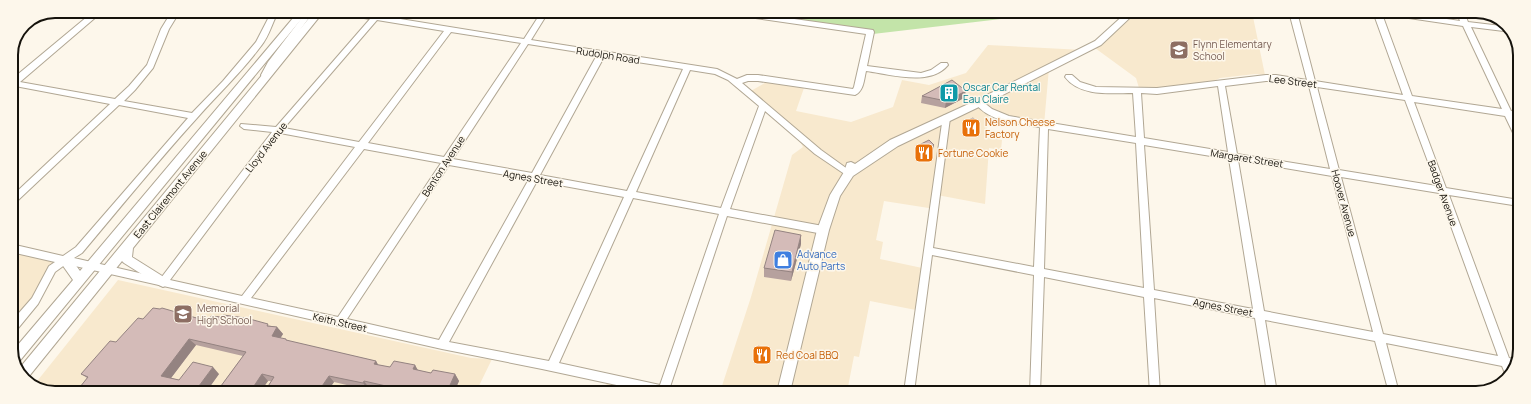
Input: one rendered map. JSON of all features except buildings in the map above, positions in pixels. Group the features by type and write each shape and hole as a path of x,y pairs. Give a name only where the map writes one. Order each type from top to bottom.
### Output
{"main road":[{"path":"292,26 296,18"},
{"name":"East Clairemont Avenue","path":"18,353 298,18"},
{"name":"East Clairemont Avenue","path":"25,370 314,18"},
{"path":"784,386 822,230 835,195 849,173 894,143 979,103 1098,43 1125,18"},
{"path":"108,271 105,266 106,262 152,202 218,122 228,103"},
{"path":"127,246 126,256 128,260 163,282"},
{"path":"66,260 67,265 76,273 79,280"},
{"path":"25,370 38,348 94,277 90,266"}],"street":[{"path":"18,79 91,18"},
{"path":"18,195 132,88 150,66 165,29 172,18"},
{"path":"18,321 35,301 50,272 79,250 194,116 259,44 265,35 271,18"},
{"path":"257,88 271,64 306,18"},
{"name":"Rudolph Road","path":"375,18 717,72 736,82 824,157 849,173"},
{"name":"Lloyd Avenue","path":"163,282 278,130 375,18"},
{"name":"Benton Avenue","path":"340,322 542,18"},
{"path":"736,82 752,77 855,92 858,88 870,32 771,18"},
{"name":"Hoover Avenue","path":"1295,18 1392,386"},
{"name":"Badger Avenue","path":"1379,18 1508,368"},
{"path":"1424,18 1502,29"},
{"path":"1462,18 1513,125"},
{"path":"244,300 448,30"},
{"path":"442,345 602,54"},
{"path":"863,68 921,76 934,72 944,65"},
{"path":"552,366 688,67"},
{"name":"Lee Street","path":"1069,77 1080,85 1096,90 1137,91 1172,90 1266,78 1513,114"},
{"path":"1221,83 1271,386"},
{"path":"18,85 194,116"},
{"path":"1137,91 1155,386"},
{"name":"Margaret Street","path":"979,103 997,116 1044,125 1513,202"},
{"path":"669,386 724,212 763,105"},
{"path":"910,386 946,118"},
{"path":"1035,386 1044,125"},
{"name":"Agnes Street","path":"244,126 278,130 360,147 822,230"},
{"name":"Keith Street","path":"18,250 442,345 552,366 644,386"},
{"name":"Agnes Street","path":"929,251 1510,363"}],"shaded area":[{"name":"Flynn Elementary School","path":"1131,18 1253,18 1265,75 1255,74 1220,78 1212,82 1177,85 1166,88 1139,88 1136,78 1095,48 1109,38"},
{"path":"988,45 1083,50 1049,68 1044,125 989,112 986,137 1002,140 1001,150 989,148 985,204 937,195 935,209 884,201 876,240 883,242 880,259 927,269 921,311 870,301 859,357 854,356 848,386 722,386 751,297 792,155 803,147 795,133 749,92 770,80 805,85 796,111 851,122 893,107 902,80 929,85 966,73"},
{"path":"18,250 66,260 56,266 18,319"},
{"name":"Memorial High School","path":"118,280 471,358 492,359 479,386 55,386 37,381"},
{"path":"609,379 642,386 606,386"}],"green space":[{"path":"772,18 1010,18 873,34 870,32"}],"place":[{"name":"Flynn Elementary School","path":"1179,50"},
{"name":"Oscar Car Rental Eau Claire","path":"949,93"},
{"name":"Nelson Cheese Factory","path":"971,128"},
{"name":"Fortune Cookie","path":"924,153"},
{"name":"Advance Auto Parts","path":"783,260"},
{"name":"Memorial High School","path":"183,314"},
{"name":"Red Coal BBQ","path":"762,355"}]}
